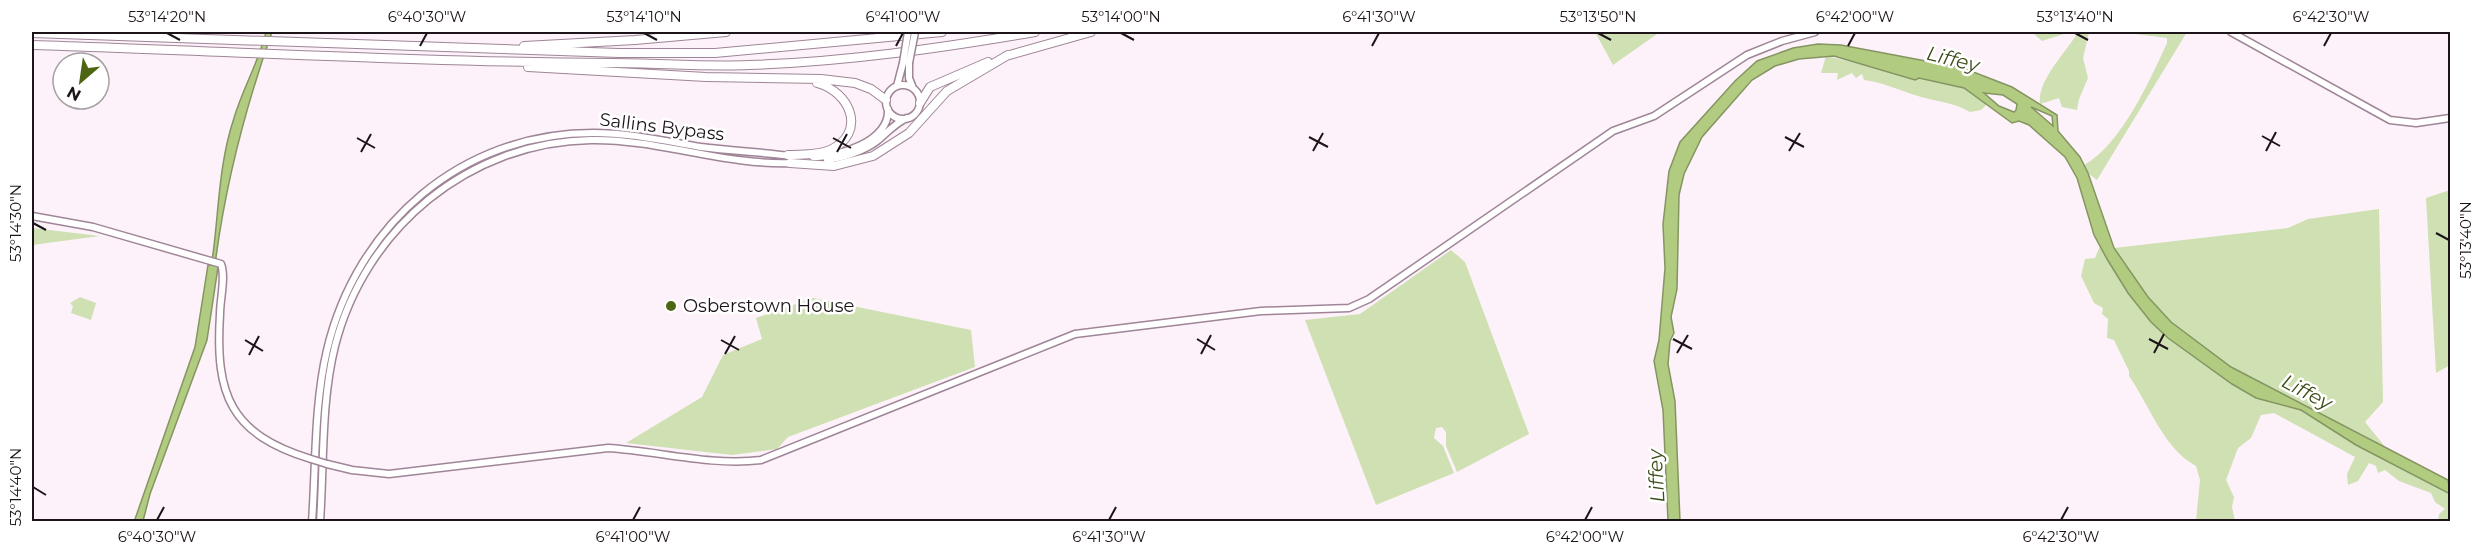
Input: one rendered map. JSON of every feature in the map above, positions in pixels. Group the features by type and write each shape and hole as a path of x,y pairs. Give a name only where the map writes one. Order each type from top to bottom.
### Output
{"highway":[{"path":"405,47 578,44 726,32"},
{"path":"32,33 405,47 715,53 942,32"},
{"path":"32,45 404,57 471,62 748,66 888,53 1035,32"},
{"path":"920,103 930,87 976,65 1091,32"},
{"path":"789,159 834,166 873,156 909,133 954,86 1008,56"},
{"path":"404,57 534,67 797,79 855,84 871,89 887,105"},
{"path":"789,159 828,151 843,140 851,123 848,103 840,93 829,86 797,79"}],"street":[{"path":"909,32 906,63 910,85 915,90 920,103 917,111 907,118 896,117 887,105 890,92 897,86 906,63 915,32"},
{"path":"32,216 93,227 219,262 222,267 219,345 227,395 238,416 253,433 282,450 352,470 389,474 608,448 644,450 724,462 761,460 1075,334 1261,311 1349,308 1369,299 1613,131 1654,116 1673,106 1747,55 1782,41 1815,32"},
{"path":"2231,32 2390,120 2416,123 2451,118"},
{"path":"897,86 908,86 915,90"},
{"name":"Sallins Bypass","path":"320,522 328,387 335,346 346,309 369,264 390,235 445,185 507,154 559,141 620,141 789,159 818,157 848,151 883,128 888,117 887,105"},
{"name":"Sallins Bypass","path":"312,522 323,371 336,320 355,275 376,241 406,207 427,189 491,153 534,139 559,135 592,133 631,135 789,159 851,154 871,145 898,122 907,118"}],"shaded area":[{"path":"266,32 272,32 245,117 224,205 207,340 150,494 143,521 134,522 195,347 208,265 211,265 213,254 225,152 238,107"},
{"path":"1595,32 1660,32 1613,65"},
{"path":"2034,32 2070,32 2042,41"},
{"path":"2078,32 2089,32 2083,58 2088,78 2077,110 2062,107 2059,98 2040,104 2040,95 2048,76"},
{"path":"2119,32 2187,32 2097,180 2088,173 2084,165 2110,143 2122,127 2143,93 2167,43 2167,38"},
{"path":"1818,44 1841,45 1963,68 2012,87 2057,115 2058,131 2080,157 2088,173 2114,248 2148,297 2171,322 2231,367 2448,480 2450,494 2356,445 2301,410 2256,398 2232,384 2168,338 2151,322 2128,293 2107,259 2094,235 2077,178 2065,157 2029,125 2019,121 2012,123 1964,88 1919,78 1915,80 1834,56 1799,59 1775,66 1752,80 1702,137 1684,174 1679,195 1677,289 1671,317 1674,333 1670,341 1668,364 1675,401 1680,521 1668,521 1663,410 1654,361 1659,340 1665,268 1663,224 1669,171 1680,142 1735,81 1757,61 1793,48","holes":["1984,93 2003,95 2017,104 2016,110 2014,112 1999,106","2031,107 2052,116 2053,126"]},
{"path":"1826,56 1964,88 1987,104 1981,110 1970,112 1884,84 1864,80 1862,74 1856,78 1852,73 1837,80 1838,73 1821,73"},
{"path":"2450,190 2450,365 2436,373 2426,198"},
{"path":"2379,209 2383,402 2365,422 2386,448 2231,367 2201,347 2171,322 2148,297 2114,248 2288,228 2308,219"},
{"path":"32,228 100,236 32,245"},
{"path":"2100,246 2128,293 2151,322 2180,347 2256,398 2301,410 2356,445 2450,494 2450,521 2438,521 2439,514 2445,509 2435,502 2431,493 2399,481 2385,470 2378,473 2376,466 2369,463 2358,481 2348,485 2347,474 2355,457 2274,413 2261,415 2251,438 2238,448 2226,480 2234,497 2232,507 2235,521 2196,521 2200,480 2196,466 2175,449 2158,426 2129,376 2129,371 2114,340 2107,338 2108,319 2102,314 2103,308 2094,303 2081,276 2085,259 2095,258"},
{"path":"1451,250 1465,262 1529,434 1457,472 1446,446 1446,432 1442,427 1436,428 1434,438 1443,446 1454,473 1376,505 1305,320 1360,314"},
{"path":"80,297 96,303 91,320 71,313 73,306 70,303"},
{"path":"813,298 971,330 975,367 788,437 777,449 732,455 626,443 702,397 723,355 762,339 756,318"}],"place":[{"name":"Osberstown House","path":"671,306"}],"water label":[{"name":"Liffey","path":"1953,59"},
{"name":"Liffey","path":"2307,392"},
{"name":"Liffey","path":"1656,476"}]}
